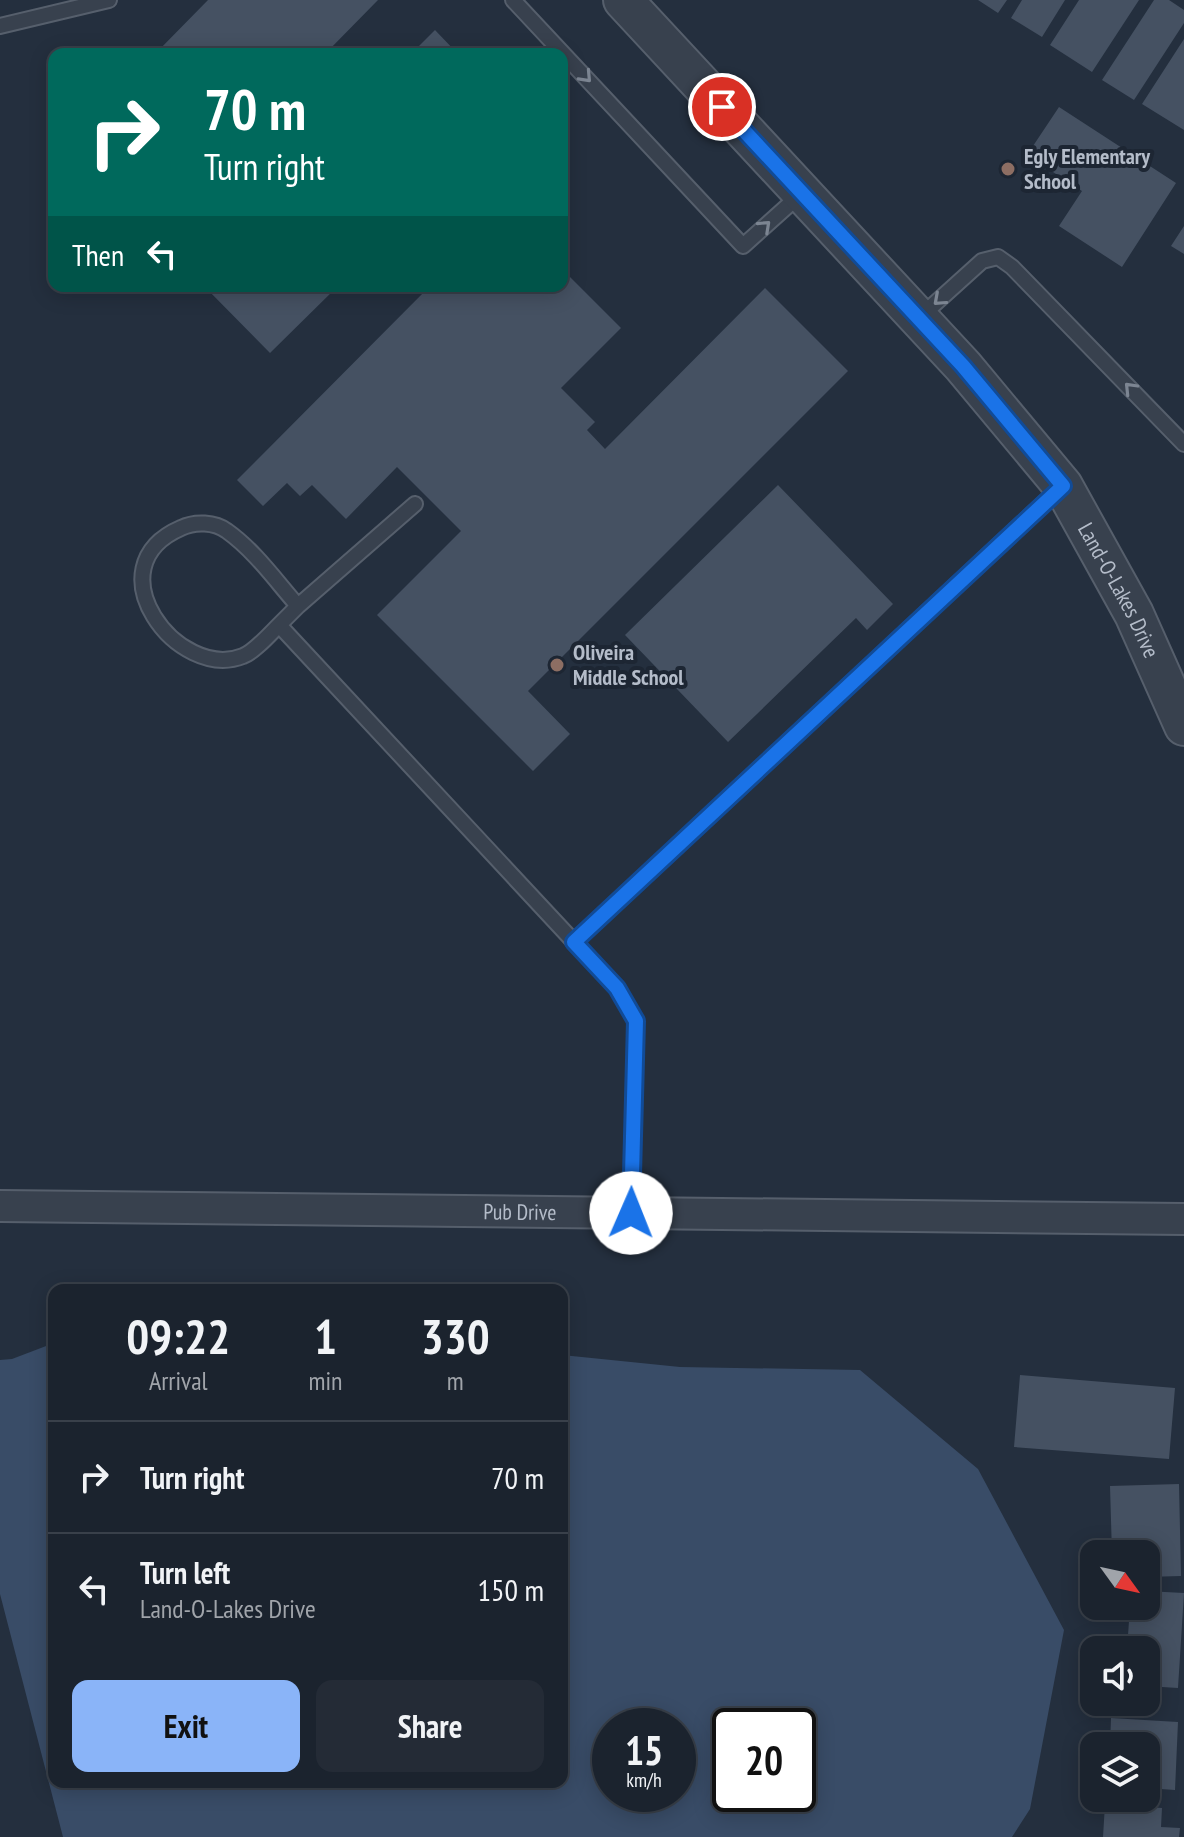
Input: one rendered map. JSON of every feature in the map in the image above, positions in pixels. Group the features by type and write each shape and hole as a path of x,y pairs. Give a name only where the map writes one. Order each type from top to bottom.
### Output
{"street":[{"name":"Land-O-Lakes Drive","path":"623,0 963,366 1063,486 1134,614 1184,726"},
{"name":"Pub Drive","path":"0,1206 1184,1219"}],"lane":[{"path":"0,26 109,0"},
{"path":"513,0 558,48"},
{"path":"568,59 743,246 802,193"},
{"path":"918,318 982,261 998,257 1012,267 1184,444"},
{"path":"574,942 1063,486"},
{"path":"298,606 254,554 225,529 207,523 183,526 164,537 143,568 141,584 146,603 165,632 188,651 207,659 227,660 245,656 415,504"},
{"path":"279,625 617,988 636,1021 631,1213"}],"water":[{"path":"48,1345 48,1779 0,1594 0,1360 12,1359"},
{"path":"568,1356 680,1367 860,1370 978,1469 1064,1630 1030,1809 1012,1837 63,1837 50,1788 568,1788"}],"building":[{"path":"208,0 378,0 331,48 161,48"},
{"path":"978,0 1007,0 998,13"},
{"path":"1022,0 1065,0 1042,37 1011,18"},
{"path":"1079,0 1139,0 1092,72 1050,45"},
{"path":"1154,0 1169,0 1184,10 1184,23 1134,100 1102,80"},
{"path":"435,30 452,48 417,48"},
{"path":"1184,39 1184,130 1142,104"},
{"path":"1059,107 1176,183 1122,267 1059,226 1082,191 1027,155"},
{"path":"1184,226 1184,254 1171,246"},
{"path":"568,275 621,328 561,388 595,422 587,430 605,449 765,288 848,371 528,691 570,734 533,771 377,615 461,531 397,467 346,519 312,485 300,496 287,483 263,506 237,480 424,292 568,292"},
{"path":"210,292 332,292 270,353"},
{"path":"778,485 893,604 867,630 856,618 728,742 625,635"},
{"path":"1020,1375 1175,1388 1169,1459 1014,1447"},
{"path":"1179,1484 1181,1576 1160,1577 1160,1540 1112,1540 1110,1486"},
{"path":"1160,1592 1184,1593 1178,1688 1160,1687 1160,1636 1128,1636 1129,1620 1160,1620"},
{"path":"1111,1718 1178,1722 1175,1790 1160,1789 1160,1732 1110,1732"},
{"path":"1162,1808 1161,1827 1180,1828 1179,1837 1103,1837 1105,1812 1160,1812"}],"place":[{"name":"Egly Elementary School","path":"1008,169"},
{"name":"Oliveira Middle School","path":"557,665"}],"route":[{"path":"631,1213 636,1021 617,988 574,942 1063,486 963,366 722,107"}]}
